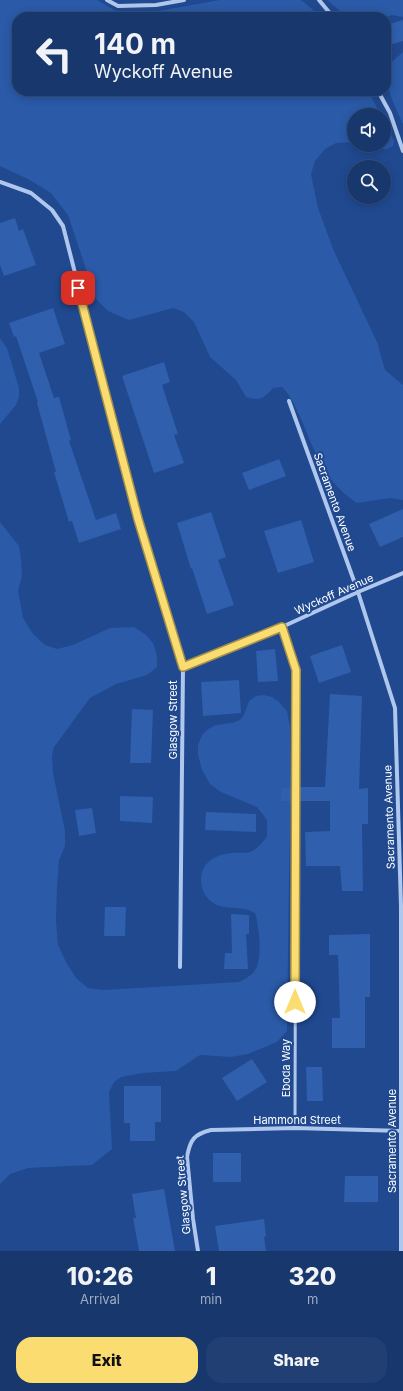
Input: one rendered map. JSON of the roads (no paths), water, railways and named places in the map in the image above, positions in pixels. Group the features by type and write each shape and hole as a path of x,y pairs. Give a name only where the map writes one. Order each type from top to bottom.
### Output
{"street":[{"path":"107,0 118,6 156,6 184,0"},
{"path":"319,0 329,12"},
{"path":"381,96 390,113 403,151"},
{"name":"Glasgow Street","path":"0,182 32,193 52,210 63,226 138,519 183,667 180,967"},
{"name":"Sacramento Avenue","path":"289,401 358,592 395,708 401,906 401,1251"},
{"name":"Wyckoff Avenue","path":"183,667 282,627 403,573"},
{"name":"Hammond Street","path":"194,1138 200,1133 211,1130 295,1128 402,1131"},
{"name":"Glasgow Street","path":"194,1138 188,1147 187,1157 193,1219 198,1251"}],"lane":[{"name":"Eboda Way","path":"282,627 296,670 295,1128"}]}
